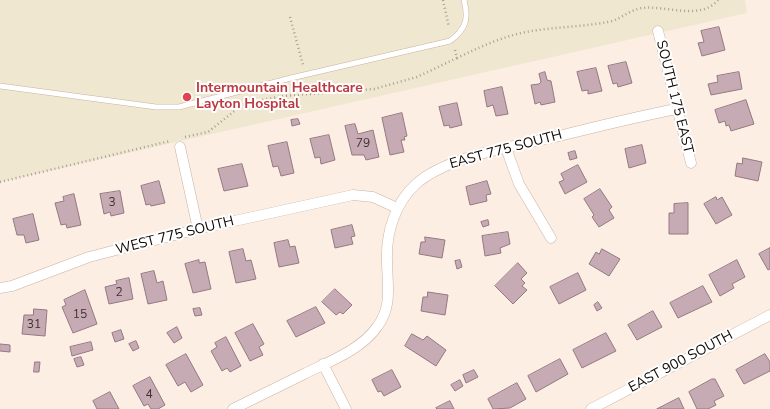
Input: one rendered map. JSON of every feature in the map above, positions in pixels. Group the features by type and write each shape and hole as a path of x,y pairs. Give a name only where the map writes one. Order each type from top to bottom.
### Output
{"street":[{"name":"SOUTH 175 EAST","path":"658,31 676,108 691,163"},
{"name":"EAST 775 SOUTH","path":"233,409 358,345 377,328 387,312 390,292 386,262 387,240 397,208 415,184 434,170 461,160 506,148 676,108"},
{"path":"180,147 198,229"},
{"path":"506,148 519,184 551,238"},
{"name":"WEST 775 SOUTH","path":"0,288 12,286 89,257 198,229 352,195 373,197 397,208"},
{"name":"EAST 900 SOUTH","path":"591,409 770,315"},
{"path":"323,364 346,409"}],"lane":[{"path":"0,86 156,107 179,107 291,78 450,41 462,31 467,14 464,0"}],"path":[{"path":"443,0 449,27"},
{"path":"0,182 208,132 242,105 284,96 374,89 417,77 482,45 527,32 614,21 630,11 641,8 656,7 696,11 705,10 718,0"},
{"path":"290,17 303,65"},
{"path":"455,50 457,58"},
{"path":"308,86 311,94"}],"shaded area":[{"name":"Intermountain Healthcare Layton Hospital","path":"0,0 745,0 747,13 0,182"}],"building":[{"path":"719,27 725,50 702,56 698,43 704,42 701,31"},
{"path":"626,62 632,83 618,87 617,83 613,84 608,66"},
{"path":"596,68 602,91 588,94 588,90 582,91 577,72"},
{"path":"545,72 547,80 551,81 555,102 541,105 540,102 535,104 531,85 539,84 541,82 539,74"},
{"path":"739,72 742,89 711,95 708,84 718,82 717,76"},
{"path":"502,87 508,114 496,116 493,105 487,107 484,91"},
{"path":"746,100 754,124 731,131 729,125 726,126 725,121 719,123 715,110"},
{"path":"457,103 462,125 450,128 449,125 444,126 439,107"},
{"path":"402,113 407,136 404,137 405,140 401,140 404,152 390,155 382,118"},
{"path":"298,119 300,124 292,126 291,120"},
{"path":"355,124 358,134 373,130 379,157 366,160 364,155 352,155 345,126"},
{"path":"329,135 335,160 321,164 320,157 315,158 310,139"},
{"path":"287,142 294,173 281,176 278,166 273,167 268,146"},
{"path":"642,145 646,163 629,168 625,149"},
{"path":"575,151 577,158 570,160 568,153"},
{"path":"743,158 762,162 758,181 735,176 737,163 742,164"},
{"path":"242,164 248,186 224,191 218,169"},
{"path":"578,165 587,182 565,194 559,182 564,180 561,174"},
{"path":"159,181 165,203 151,206 150,204 146,205 141,186"},
{"path":"487,181 491,194 486,195 487,201 470,205 466,187"},
{"path":"600,189 612,207 609,210 614,218 599,227 592,217 594,215 584,199"},
{"path":"120,191 124,213 111,216 110,212 104,214 100,194"},
{"path":"74,194 81,225 67,228 66,224 61,225 55,203 64,201 63,197"},
{"path":"716,197 717,200 722,197 732,215 716,224 704,204"},
{"path":"688,203 688,234 669,234 669,213 674,213 674,204"},
{"path":"33,214 39,240 26,243 24,235 17,235 13,219"},
{"path":"488,220 489,225 483,227 481,222"},
{"path":"352,225 355,236 351,237 353,244 335,248 331,230"},
{"path":"508,232 510,244 500,248 501,253 485,256 482,236"},
{"path":"425,237 445,240 442,258 419,254 421,242 425,242"},
{"path":"288,240 290,247 295,246 299,263 279,267 274,243"},
{"path":"770,248 770,269 768,270 759,254"},
{"path":"243,249 246,261 251,260 256,279 236,283 229,252"},
{"path":"602,249 620,259 609,276 589,264 596,252 599,254"},
{"path":"199,260 199,263 205,262 211,289 193,293 185,264"},
{"path":"460,260 462,267 457,269 455,261"},
{"path":"737,260 745,277 732,284 734,288 720,296 709,275"},
{"path":"518,263 527,273 521,279 525,283 522,286 527,290 513,304 495,286"},
{"path":"154,271 157,283 163,281 167,300 148,304 141,274"},
{"path":"578,273 586,290 559,304 550,287"},
{"path":"129,278 133,299 109,304 105,287 117,284 116,281"},
{"path":"703,286 712,302 678,318 670,303"},
{"path":"335,289 352,305 343,314 340,312 336,315 322,302"},
{"path":"85,290 97,324 73,333 62,307 66,305 64,300"},
{"path":"428,292 448,295 445,315 421,311 423,297 427,297"},
{"path":"598,302 602,308 597,311 594,305"},
{"path":"316,307 325,323 296,337 287,321"},
{"path":"200,308 202,315 195,316 193,309"},
{"path":"34,309 47,310 45,336 22,334 24,315 33,315"},
{"path":"653,311 662,327 637,340 628,325"},
{"path":"253,324 264,344 259,347 263,355 250,361 235,333"},
{"path":"177,327 182,338 174,343 167,333"},
{"path":"121,330 124,339 115,342 112,333"},
{"path":"606,333 616,351 582,368 573,350"},
{"path":"412,334 423,340 427,336 446,350 436,366 405,346"},
{"path":"226,337 241,366 230,372 227,368 222,371 211,351 217,347 215,343"},
{"path":"136,341 139,348 133,351 129,344"},
{"path":"91,342 93,350 72,356 70,347"},
{"path":"0,344 10,345 10,352 0,351"},
{"path":"186,354 203,385 191,392 185,382 178,386 166,365"},
{"path":"765,354 770,362 770,371 744,384 736,370"},
{"path":"81,357 84,365 77,367 74,359"},
{"path":"560,359 568,374 536,392 528,376"},
{"path":"35,362 40,362 39,372 34,372"},
{"path":"392,370 401,387 384,396 381,391 378,392 372,380"},
{"path":"474,370 478,377 466,383 463,375"},
{"path":"150,377 165,405 158,409 151,409 148,404 144,406 133,386"},
{"path":"712,379 715,379 724,396 714,401 716,405 708,409 697,409 689,392"},
{"path":"460,380 463,386 455,391 451,385"},
{"path":"517,383 526,399 510,408 493,409 488,399"},
{"path":"110,392 119,409 97,409 93,401"},
{"path":"679,398 684,409 657,409"},
{"path":"450,401 454,409 436,408"}],"place":[{"name":"Intermountain Healthcare Layton Hospital","path":"187,97"}]}
